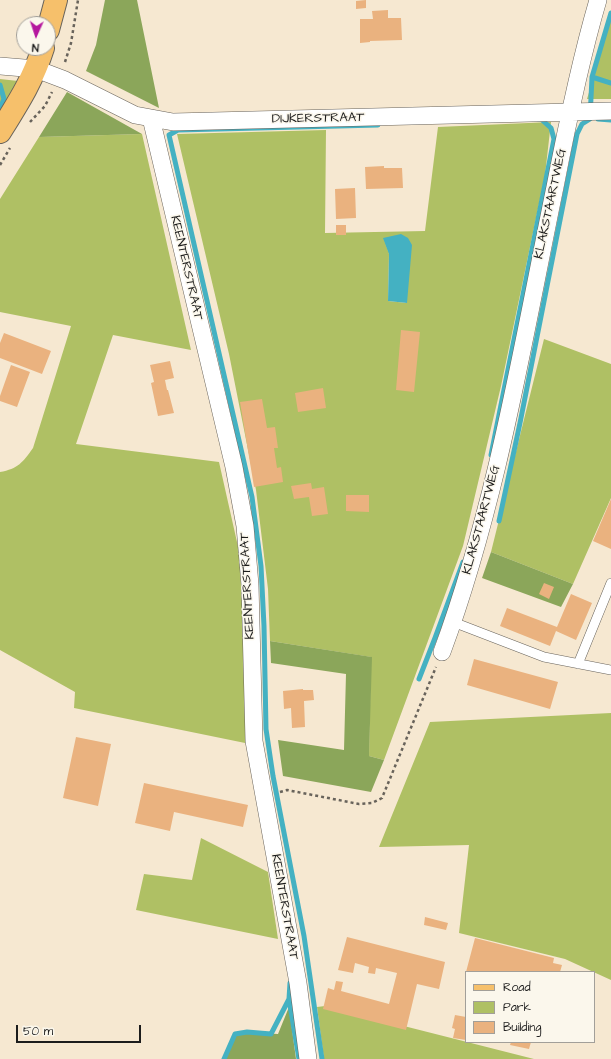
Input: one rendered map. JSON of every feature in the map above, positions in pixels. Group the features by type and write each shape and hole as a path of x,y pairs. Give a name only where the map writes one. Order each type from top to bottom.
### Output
{"main road":[{"path":"52,16 56,0"},
{"path":"0,132 23,95 36,69 40,56"}],"street":[{"name":"KLAKSTAARTWEG","path":"442,652 453,622 476,546 497,466 570,112 598,0"},
{"name":"DIJKERSTRAAT","path":"0,66 36,69 66,80 135,115 173,122 611,111"},
{"name":"KEENTERSTRAAT","path":"151,118 234,467 245,526 250,585 254,741 298,983 308,1059"}],"lane":[{"path":"578,664 611,583"},
{"path":"453,622 544,658 611,670"}],"path":[{"path":"265,799 278,792 287,790 359,804 372,803 382,798 442,652"}],"green space":[{"path":"105,0 137,0 159,108 86,71 96,45"},
{"path":"611,19 611,99 587,99"},
{"path":"0,79 18,81 0,117"},
{"path":"67,92 142,134 39,137"},
{"path":"551,122 545,175 501,386 463,546 384,760 369,756 371,657 270,641 268,589 256,490 229,354 177,134 326,130 325,233 425,231 438,127","holes":["389,254 407,303 388,301"]},
{"path":"142,134 191,350 113,335 76,444 219,462 239,551 250,744 74,708 75,692 0,650 0,472 16,467 33,448 71,326 0,312 0,199 39,137"},
{"path":"544,339 611,364 611,498 573,584 491,552"},
{"path":"491,552 573,584 561,607 482,578"},
{"path":"270,641 372,657 369,756 384,760 371,792 283,776 278,740 344,750 346,674 271,663"},
{"path":"611,713 611,980 595,973 595,971 591,971 565,959 459,933 469,845 379,847 430,722"},
{"path":"201,838 268,872 278,939 136,910 144,874 192,880"},
{"path":"325,1006 465,1042 465,1043 471,1043 534,1059 324,1059 317,1007"},
{"path":"289,1007 296,1059 225,1059 234,1037 244,1032 278,1034"}],"water":[{"path":"401,234 408,238 412,245 407,303 388,301 389,254 383,238"}],"building":[{"path":"366,0 366,8 356,9 356,1"},
{"path":"388,10 388,18 401,18 402,40 370,41 360,43 360,19 373,19 372,11"},
{"path":"384,166 384,168 402,168 403,188 366,189 365,167"},
{"path":"355,188 356,218 336,219 335,189"},
{"path":"336,225 346,225 346,235 336,235"},
{"path":"401,330 420,332 414,392 396,390"},
{"path":"4,333 51,351 42,374 0,358 0,343"},
{"path":"170,361 174,378 165,380 174,413 158,416 151,383 154,382 150,365"},
{"path":"11,365 30,372 17,407 0,401 0,396"},
{"path":"323,388 326,408 298,412 295,393"},
{"path":"262,399 267,428 275,427 278,448 274,448 277,468 281,467 283,482 254,487 240,402"},
{"path":"311,483 312,489 324,487 328,514 312,516 309,497 294,499 291,486"},
{"path":"346,495 369,495 369,512 346,511"},
{"path":"611,499 611,549 593,541"},
{"path":"544,583 554,587 549,599 539,594"},
{"path":"571,594 592,603 576,640 556,631 550,646 500,626 507,608 557,627"},
{"path":"474,659 558,682 550,709 467,685"},
{"path":"303,689 313,690 314,700 304,701 305,727 292,728 291,708 284,709 283,691"},
{"path":"76,737 111,744 98,806 63,798"},
{"path":"144,783 248,805 243,827 174,812 170,831 135,823"},
{"path":"425,917 448,923 446,930 424,925"},
{"path":"347,937 445,962 439,989 417,984 406,1030 323,1009 328,988 334,990 336,981 343,982 341,991 389,1004 397,973 376,968 375,974 368,973 369,967 355,963 353,973 338,970"},
{"path":"475,938 554,958 553,963 562,965 560,971 466,971"},
{"path":"455,1015 465,1017 465,1040 453,1038 455,1029 452,1028"},
{"path":"511,1043 531,1043 529,1049 510,1045"}],"waterway":[{"path":"611,13 592,77 611,83"},
{"path":"499,521 520,423 577,134 582,124 590,119 592,77"},
{"path":"0,85 4,99 0,109"},
{"path":"491,455 554,139 551,128 541,119 538,119"},
{"path":"598,119 611,120"},
{"path":"322,1059 304,936 273,776 266,729 261,566 252,497 169,135 178,130 378,125"},
{"path":"419,679 463,562"},
{"path":"289,999 290,983"},
{"path":"224,1059 235,1034 247,1032 271,1034 289,999 299,1059"}]}
